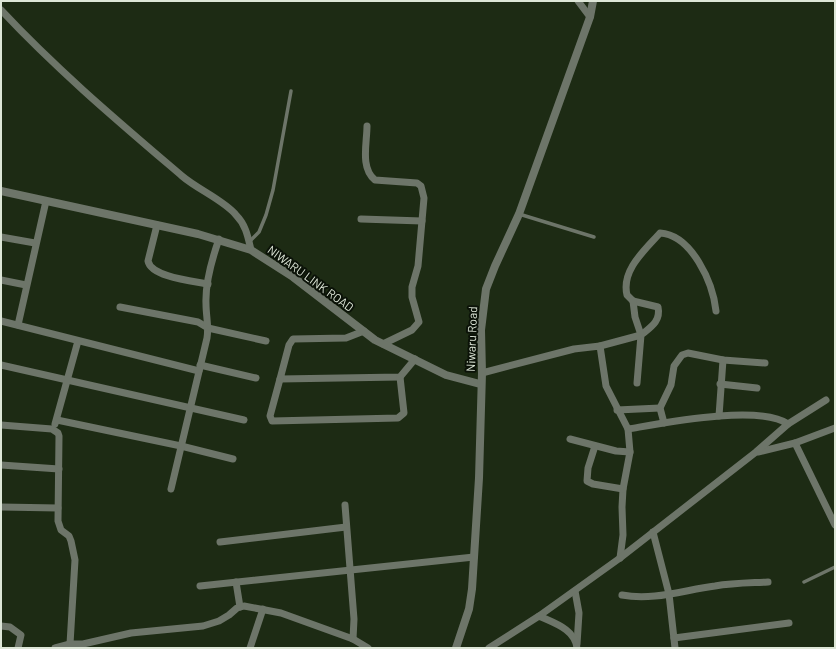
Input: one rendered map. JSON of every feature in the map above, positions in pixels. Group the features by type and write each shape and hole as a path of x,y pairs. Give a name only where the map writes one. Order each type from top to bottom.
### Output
{"street":[{"path":"578,1 590,17"},
{"name":"Niwaru Road","path":"456,648 469,609 474,557 479,478 480,384 482,373 481,330 486,289 519,214 590,17 593,1"},
{"path":"1,10 36,46 101,106 186,180 236,214 248,232 251,250"},
{"path":"367,126 366,166 368,172 375,180 417,183 421,186 424,198 418,266 412,287 412,296 419,322 412,330 383,344"},
{"name":"NIWARU LINK ROAD","path":"1,190 157,224 219,239 251,250 293,277 383,344 446,374 480,384"},
{"path":"18,325 35,243 46,201"},
{"path":"361,219 422,221"},
{"path":"157,224 148,261 149,266 155,271 177,278 208,284"},
{"path":"482,373 574,349 600,346 641,335 654,325 658,319 658,307 652,304 633,301 627,295 625,281 634,264 660,233 670,235 689,250 699,261 712,289 716,311"},
{"path":"1,237 35,243"},
{"path":"171,489 208,328 206,304 208,284 219,239"},
{"path":"1,280 26,285"},
{"path":"633,301 635,316 641,335 637,383"},
{"path":"120,307 198,322 208,328 266,341"},
{"path":"1,321 78,341 199,368 256,378"},
{"path":"364,331 346,338 293,339 289,345 270,416 272,421 398,418 404,413 400,377 415,359"},
{"path":"52,429 57,420 78,341"},
{"path":"600,346 606,386 628,429 630,452 623,489 623,535 620,558"},
{"path":"664,423 660,408 671,385 674,366 682,355 688,353 723,360 765,363"},
{"path":"719,416 720,384 723,360"},
{"path":"1,365 244,420"},
{"path":"280,379 400,377"},
{"path":"720,384 757,388"},
{"path":"489,648 539,616 620,558 756,452 788,424 826,400"},
{"path":"618,410 660,408"},
{"path":"628,429 719,416 768,418 783,421 788,424"},
{"path":"57,420 181,446 233,459"},
{"path":"1,425 52,429 58,433 59,436 58,521 61,530 71,540 75,560 70,644"},
{"path":"756,452 795,443 835,428"},
{"path":"570,439 595,446 630,452"},
{"path":"795,443 832,509 835,525"},
{"path":"595,446 588,468 587,481 593,484 623,489"},
{"path":"1,465 59,469"},
{"path":"345,505 354,619 353,639"},
{"path":"1,507 58,508"},
{"path":"220,542 346,527"},
{"path":"653,532 669,594 675,648"},
{"path":"200,586 474,557"},
{"path":"236,582 240,607"},
{"path":"622,595 634,598 716,586 768,582"},
{"path":"575,591 579,613 577,647"},
{"path":"55,648 70,644 83,644 131,633 203,626 219,621 240,607 263,609 282,613 353,639 368,648"},
{"path":"250,648 263,609"},
{"path":"539,616 567,630 574,638 577,647"},
{"path":"674,638 789,623"},
{"path":"1,626 10,627 21,635 18,648 22,648"}],"lane":[{"path":"249,242 259,232 266,215 273,190 291,91"},
{"path":"519,214 594,237"},
{"path":"804,582 835,567"}]}
